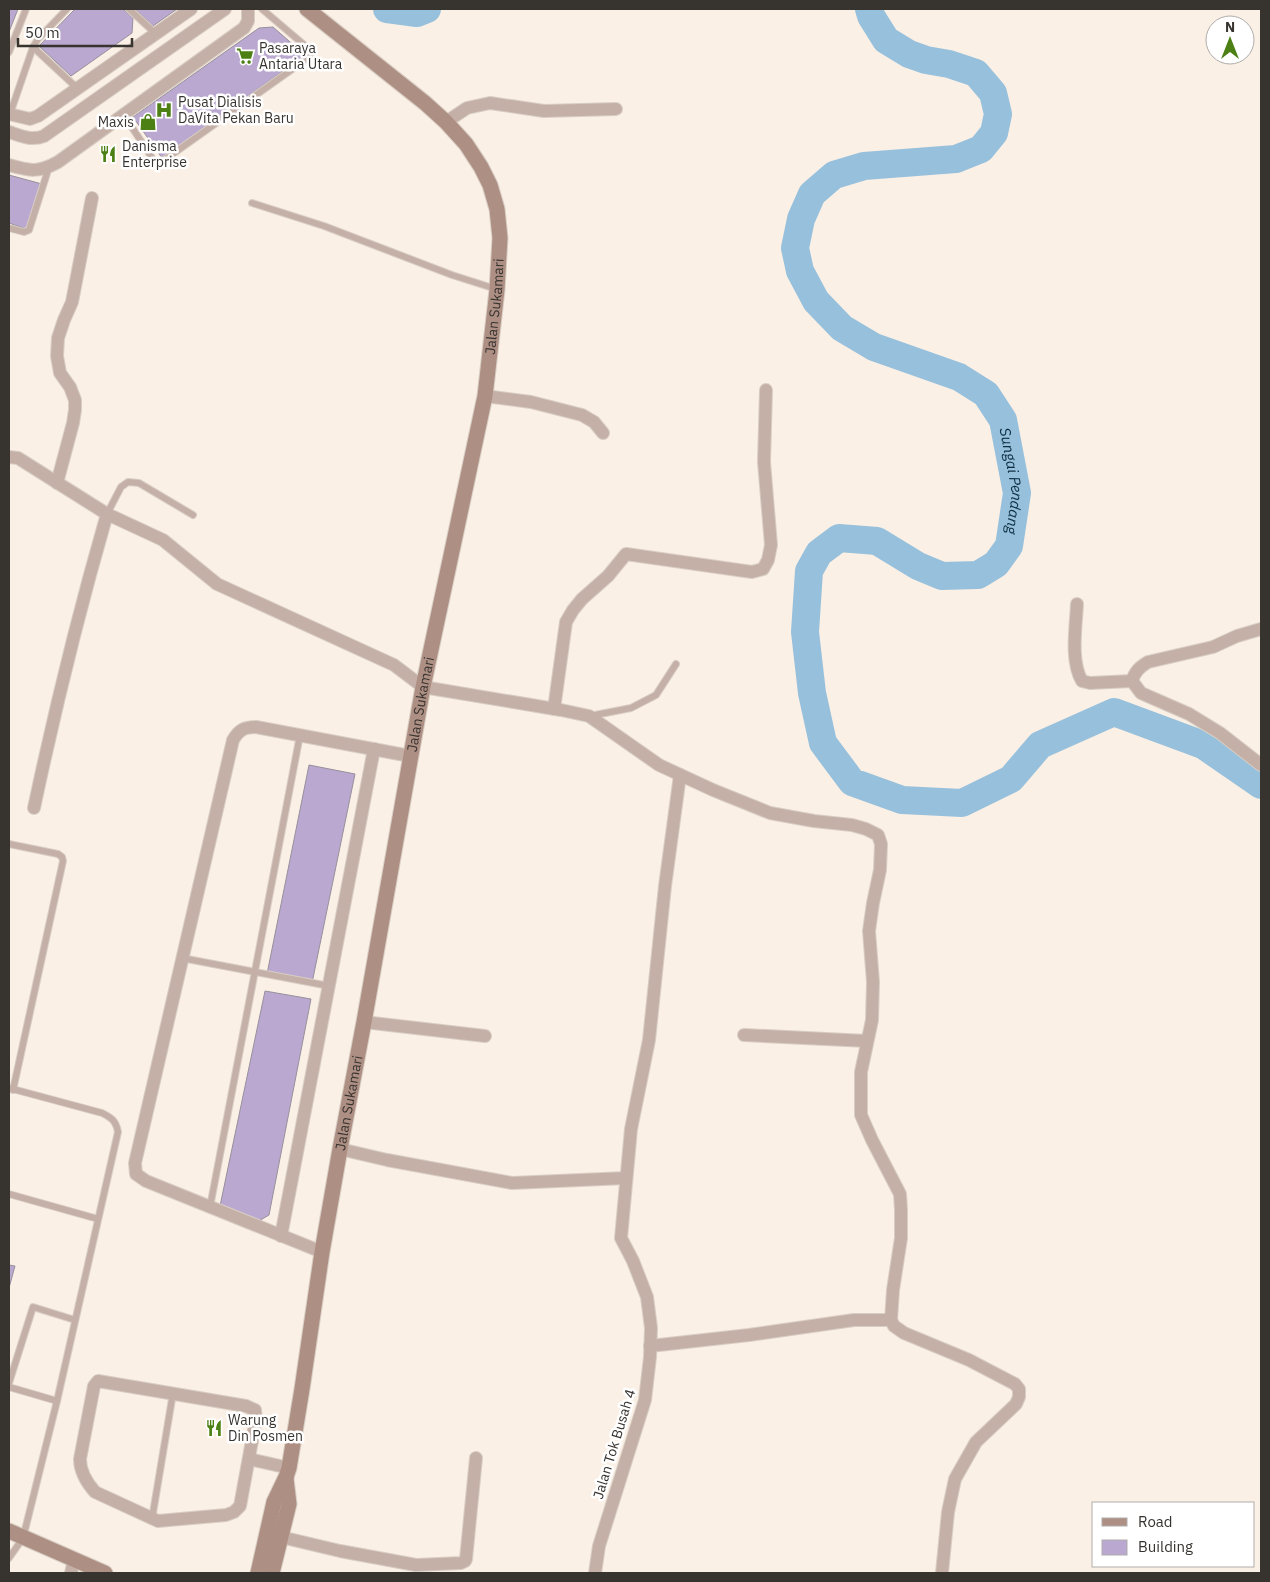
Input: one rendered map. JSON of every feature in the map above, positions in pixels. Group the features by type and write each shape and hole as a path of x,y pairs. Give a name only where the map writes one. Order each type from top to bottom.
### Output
{"street":[{"path":"9,114 30,119 38,116 191,9"},
{"path":"9,132 36,139 44,136 226,9"},
{"path":"9,165 32,171 50,167 244,28 248,21 248,9"},
{"name":"Jalan Sukamari","path":"272,1573 289,1504 287,1473 302,1389 322,1252 422,687 485,396 497,290 500,238 497,209 490,185 466,144 446,122 424,103 307,9"},
{"path":"446,122 467,108 490,104 544,111 616,109"},
{"path":"57,483 75,410 70,387 60,373 57,356 58,338 72,302 92,198"},
{"path":"554,709 566,622 582,599 608,576 626,554 752,572 763,569 768,560 771,545 764,462 766,390"},
{"path":"485,396 531,402 582,415 594,422 603,434"},
{"path":"9,457 18,458 107,514 162,540 217,584 394,665 422,687 589,716 659,765 713,790 770,813 814,821 852,825 878,835 881,844 880,870 872,903 869,931 872,1020 861,1072 861,1115 900,1194 901,1238 893,1290 891,1320 894,1326 904,1333 969,1360 1015,1384 1019,1389 1019,1397 1016,1404 976,1442 955,1480 948,1512 942,1573"},
{"path":"34,808 85,588 107,514"},
{"path":"1077,604 1076,663 1082,681 1090,683 1132,681"},
{"path":"1132,681 1134,673 1148,662 1213,647 1237,636 1261,629"},
{"path":"1132,681 1141,693 1189,714 1220,733 1261,765"},
{"path":"322,1252 146,1182 136,1174 135,1163 233,740 241,729 256,727 410,756"},
{"path":"281,1236 374,749"},
{"path":"340,1149 387,1160 512,1183 626,1178 631,1129 649,1040 665,886 680,775"},
{"path":"364,1022 485,1036"},
{"path":"744,1035 867,1041"},
{"name":"Jalan Tok Busah 4","path":"595,1573 599,1546 645,1400 650,1346 651,1328 647,1297 633,1261 621,1238 626,1178"},
{"path":"650,1346 749,1335 854,1320 891,1320"},
{"path":"98,1381 246,1406 255,1410 256,1419 248,1459 240,1506 234,1512 226,1514 163,1521 152,1519 95,1492 89,1486 80,1466 94,1386 98,1381"},
{"path":"281,1537 340,1551 416,1565 461,1563 466,1559 476,1458"},
{"path":"248,1459 287,1473"},
{"name":"Jalan Sukamari","path":"258,1573 274,1502 287,1473"},
{"path":"9,1531 73,1566 105,1573"}],"lane":[{"path":"9,52 26,9"},
{"path":"9,114 38,39 67,9"},
{"path":"129,9 156,34"},
{"path":"124,115 154,161 158,164 308,58 310,54 309,49 262,9"},
{"path":"34,47 77,88"},
{"path":"9,228 24,232 29,230 50,167"},
{"path":"252,203 324,226 452,275 497,290"},
{"path":"107,514 121,487 128,482 140,483 193,515"},
{"path":"589,716 631,708 656,695 676,664"},
{"path":"210,1207 300,735"},
{"path":"9,844 58,854 62,857 63,861 11,1089 102,1113 111,1118 116,1124 118,1132 23,1538 9,1558"},
{"path":"182,958 329,986"},
{"path":"9,1194 98,1218"},
{"path":"56,1401 9,1385 34,1307 75,1320"},
{"path":"152,1519 173,1393"}],"building":[{"path":"9,9 18,9 9,32"},
{"path":"75,9 123,9 133,18 132,33 71,76 39,46"},
{"path":"135,9 177,9 153,26"},
{"path":"273,27 305,55 162,158 133,117 259,28"},
{"path":"9,175 42,184 26,229 9,223"},
{"path":"309,765 355,774 312,983 267,974"},
{"path":"265,991 311,999 269,1215 257,1222 220,1206"},
{"path":"9,1265 15,1266 9,1288"}],"waterway":[{"name":"Sungai Pendang","path":"387,9 417,13 427,9"},
{"name":"Sungai Pendang","path":"869,9 871,16 886,40 909,54 976,73 993,93 998,114 994,133 981,149 956,159 864,166 834,175 812,194 801,219 795,248 800,271 816,301 842,328 874,347 959,377 986,394 1003,420 1017,493 1009,546 996,564 978,575 942,576 918,566 877,541 839,538 819,553 809,571 805,632 812,693 823,743 852,782 902,800 962,803 1011,779 1040,745 1114,712 1203,745 1261,785"}],"place":[{"name":"Pasaraya Antaria Utara","path":"245,56"},
{"name":"Pusat Dialisis DaVita Pekan Baru","path":"164,110"},
{"name":"Maxis","path":"148,122"},
{"name":"Danisma Enterprise","path":"108,154"},
{"name":"Warung Din Posmen","path":"214,1428"}]}
